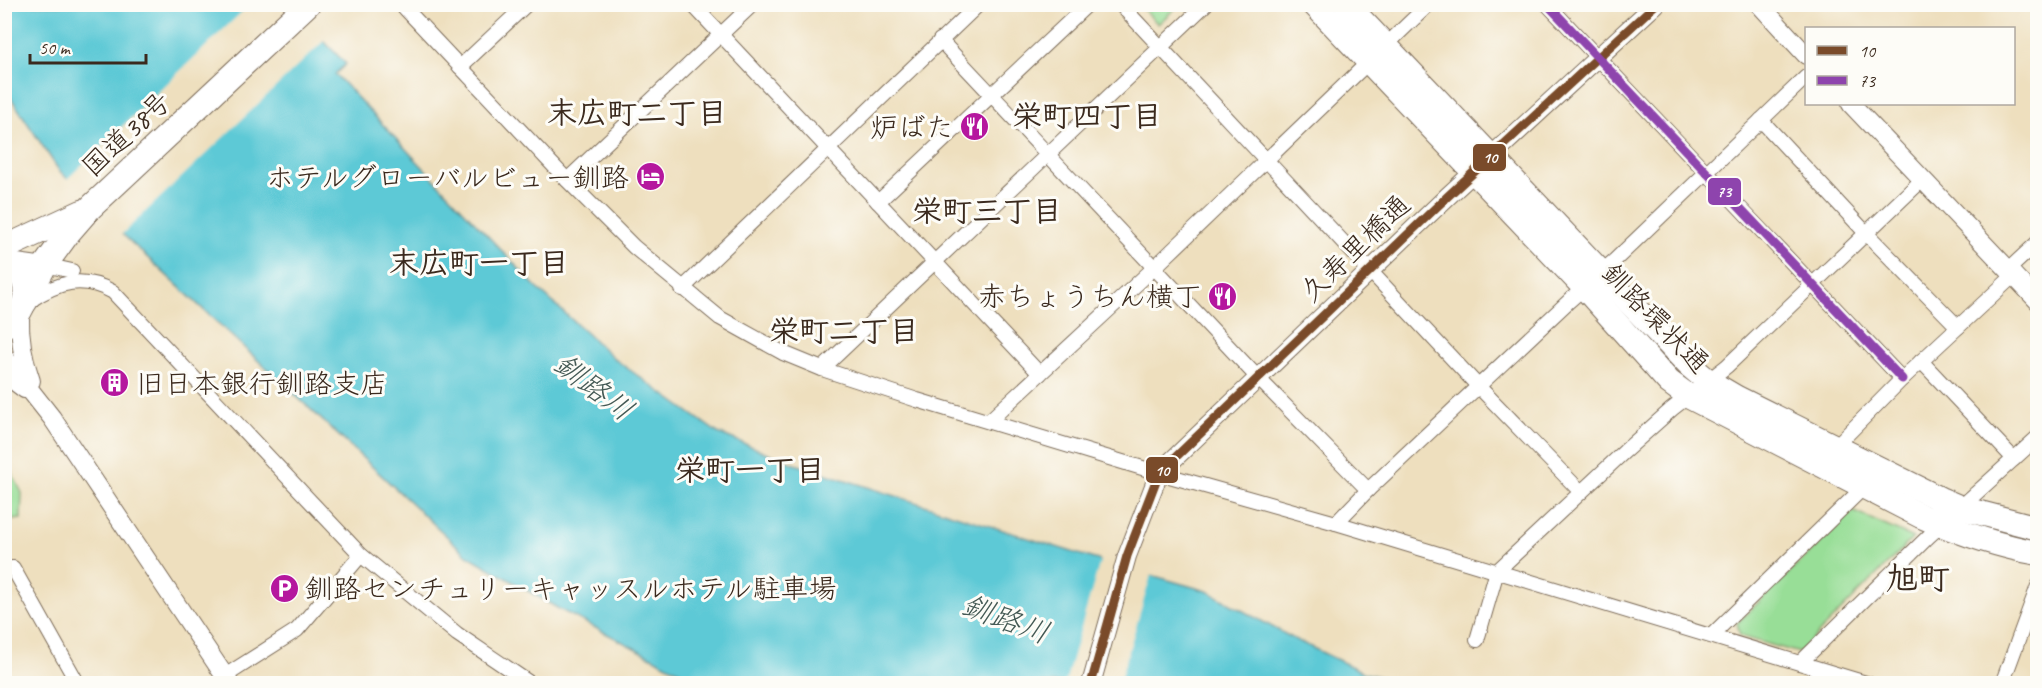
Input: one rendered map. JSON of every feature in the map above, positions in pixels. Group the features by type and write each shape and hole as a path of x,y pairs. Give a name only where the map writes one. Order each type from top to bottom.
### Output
{"highway":[{"name":"釧路環状通","path":"1314,4 1378,55 1482,165 1584,287 1669,382 1688,396 1941,525 2020,550 2037,553"},
{"name":"釧路環状通","path":"1346,4 1378,55"},
{"name":"国道38号","path":"18,312 45,265 89,209 305,7"},
{"name":"釧路環状通","path":"1482,165 1602,272 1689,365 1708,381 1737,398 1961,508 2037,528"},
{"name":"国道38号","path":"4,248 89,209"},
{"path":"4,260 18,271 24,281 26,292 18,312"}],"street":[{"path":"401,4 567,180 634,247 682,289 720,318 783,353 822,369 989,422 1336,523 1869,684"},
{"path":"460,67 527,4"},
{"path":"692,4 1040,374"},
{"path":"567,180 753,4"},
{"path":"682,289 979,4"},
{"path":"878,202 1088,4"},
{"path":"1120,4 1478,386 1581,492"},
{"path":"822,369 1206,4"},
{"path":"989,422 1155,267 1429,4"},
{"path":"1547,4 1902,379"},
{"name":"久寿里橋通","path":"1091,684 1127,556 1159,473 1482,165 1656,4"},
{"path":"1759,4 1805,54"},
{"path":"940,40 1259,379 1368,490"},
{"path":"1336,523 1368,490 1602,272 1805,78"},
{"path":"1852,105 2037,301"},
{"path":"1761,120 1866,233 1958,327"},
{"path":"1477,640 1497,571 1688,396 1726,366 1922,180"},
{"path":"4,235 45,230"},
{"path":"69,232 66,248 72,272"},
{"path":"1818,464 1902,379 1958,327 2011,273 2037,242"},
{"path":"4,260 45,265 72,272 85,282"},
{"path":"35,394 24,363 18,312 45,291 63,283 85,282 101,285 113,292 361,555 457,634 531,684"},
{"path":"4,357 52,418 227,680 297,630 361,555"},
{"path":"1921,361 2013,459"},
{"path":"4,375 52,418"},
{"path":"1800,663 1941,525 2037,437"},
{"path":"1712,635 1881,469"},
{"path":"4,569 13,568 78,684"},
{"path":"2002,684 2037,586"}],"green space":[{"path":"1139,5 1179,5 1158,24"},
{"path":"5,459 22,493 21,519 5,521"},
{"path":"1853,511 1913,538 1799,653 1740,636 1737,623"}],"water":[{"name":"釧路川","path":"4,5 289,5 346,64 335,74 536,287 616,360 718,433 792,463 1091,558 1207,591 1296,640 1365,673 1401,683 702,683 559,609 467,555 105,218 58,169 5,89"}],"pier":[{"path":"293,4 326,39 120,236 65,181 249,5"},
{"path":"1101,558 1152,572 1119,684 1065,683"}],"transit line":[{"name":"73","path":"1547,4 1902,379"},
{"name":"10","path":"1091,684 1127,556 1159,473 1448,196 1656,4"}],"place":[{"name":"炉ばた","path":"975,127"},
{"name":"ホテルグローバルビュー釧路","path":"650,177"},
{"name":"赤ちょうちん横丁","path":"1223,296"},
{"name":"旧日本銀行釧路支店","path":"115,383"},
{"name":"釧路センチュリーキャッスルホテル駐車場","path":"284,588"}],"district":[{"name":"末広町二丁目","path":"637,113"},
{"name":"栄町四丁目","path":"1087,116"},
{"name":"栄町三丁目","path":"987,211"},
{"name":"末広町一丁目","path":"479,263"},
{"name":"栄町二丁目","path":"844,331"},
{"name":"栄町一丁目","path":"750,470"},
{"name":"旭町","path":"1918,578"}]}
